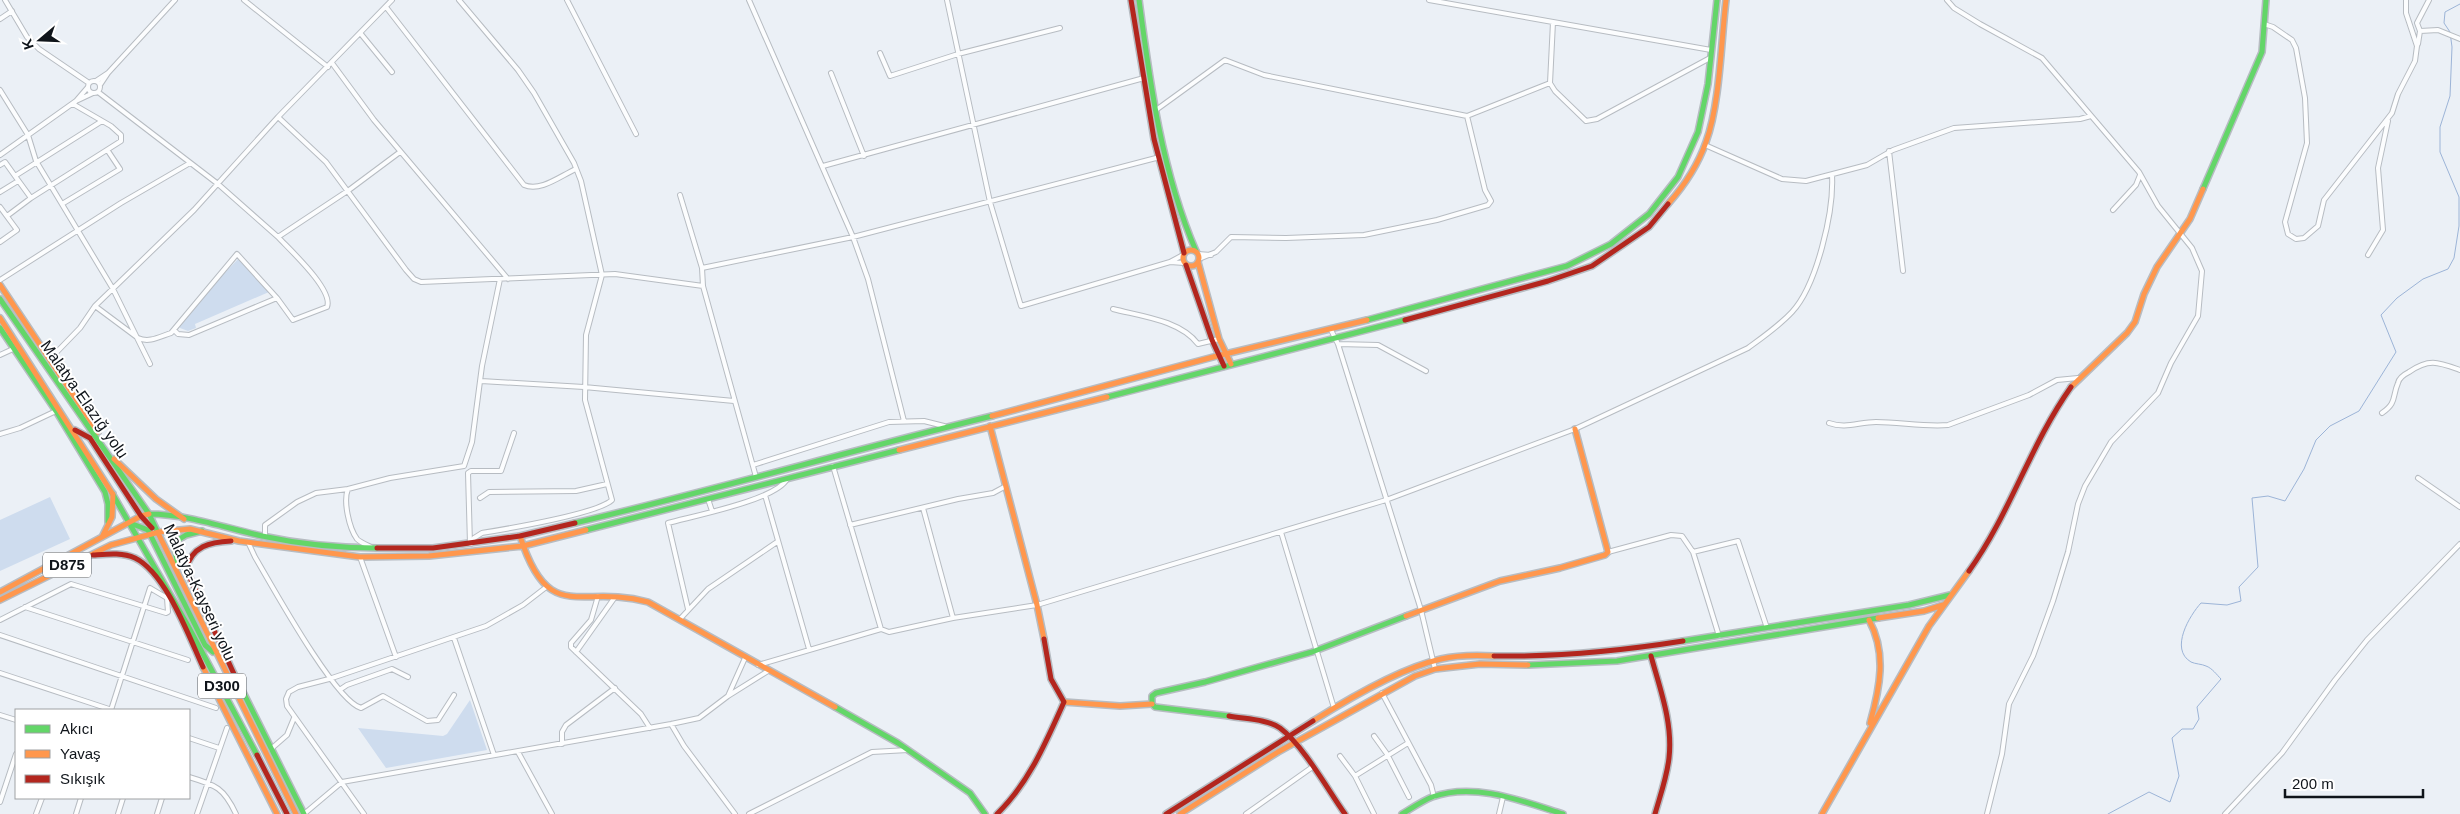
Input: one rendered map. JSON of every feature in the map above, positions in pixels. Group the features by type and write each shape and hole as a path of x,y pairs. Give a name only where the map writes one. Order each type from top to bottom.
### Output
{"main road":[{"path":"1131,0 1154,139 1185,264 1212,340 1221,355 1224,366"},
{"path":"1138,0 1156,110 1185,224 1198,256 1219,339 1228,354 1231,364"},
{"path":"140,514 184,519 265,537 374,550 470,544 520,536 756,478 946,426 1221,355 1331,330 1567,266 1591,256 1623,238 1645,219 1675,184 1688,159 1699,131 1717,0"},
{"path":"304,814 225,657 186,570 189,558 200,546 215,542 238,541 360,557 429,556 523,546 1231,364 1336,341 1548,281 1592,266 1632,240 1661,214 1686,183 1705,145 1713,115 1726,0"},
{"path":"1822,814 1867,733 1944,604 1971,568 1994,530 2045,430 2070,388 2078,378 2127,333 2135,322 2144,294 2157,267 2190,219 2262,52 2266,0"},
{"path":"1183,254 1191,249 1198,256"},
{"path":"1185,264 1194,266 1198,256"},
{"path":"0,285 98,432 110,455 124,466 156,499 184,519"},
{"name":"Malatya-Elazığ yolu","path":"0,299 110,455 149,514"},
{"name":"Malatya-Elazığ yolu","path":"0,318 74,429 112,491 138,540"},
{"path":"0,322 33,367"},
{"path":"0,328 56,411 105,492 108,504 108,530"},
{"path":"990,426 1037,606 1051,679 1064,702"},
{"path":"74,429 90,438 140,514 159,532"},
{"path":"1152,704 1152,696 1156,693 1205,682 1316,650 1500,581 1599,558 1608,552 1575,430"},
{"path":"100,540 108,530 114,514 112,491"},
{"path":"129,523 145,508"},
{"name":"Malatya-Kayseri yolu","path":"149,514 216,655 296,814"},
{"path":"129,523 144,527 152,538 205,645 216,655"},
{"name":"D875","path":"0,592 129,523"},
{"path":"141,546 159,532 190,529 238,541"},
{"path":"181,581 174,549 176,540 183,534 202,531"},
{"path":"520,536 523,546 545,588 558,595 615,597 648,602 768,671 872,726 970,792 985,814"},
{"path":"138,540 152,538"},
{"name":"D875","path":"0,600 111,545 138,540"},
{"name":"D300","path":"138,540 226,692 287,814"},
{"path":"86,556 120,553 146,566 158,582 180,619 277,814"},
{"path":"151,562 158,582"},
{"path":"1166,814 1334,708 1402,673 1433,661 1468,655 1542,657 1611,652 1909,606 1951,594"},
{"path":"1180,814 1295,742 1382,693 1415,676 1435,669 1480,664 1517,666 1562,664 1651,656 1924,611 1944,604"},
{"path":"1867,733 1880,689 1881,666 1876,637 1869,620"},
{"path":"1651,656 1665,707 1670,741 1668,767 1655,814"},
{"path":"1064,702 1078,701 1120,706 1152,704 1160,708 1207,712 1269,723 1295,742 1311,768 1345,814"},
{"path":"997,814 1011,799 1027,774 1064,702"},
{"path":"248,719 270,749"},
{"path":"1402,814 1434,797 1478,793 1503,797 1563,814"}],"street":[{"path":"5,0 27,37 39,49 218,184 278,237 316,278 329,302 322,309 293,320 277,298 237,254 171,333"},
{"path":"0,155 74,102 89,85 98,83 175,0"},
{"path":"244,0 328,67"},
{"path":"50,359 80,328 95,306 194,210 278,117 361,34 392,0"},
{"path":"459,0 518,70 534,93 581,181 602,275 586,335 584,387 600,461 612,500 608,504 562,517 482,534 474,538 470,544"},
{"path":"567,0 636,134"},
{"path":"749,0 853,237 868,280 904,421"},
{"path":"948,0 990,202 1021,306 1170,262 1183,254"},
{"path":"1429,0 1711,50"},
{"path":"1947,0 1954,8 1973,20 2042,58 2140,176 2158,206 2192,248 2202,271 2198,316 2171,363 2158,393 2111,442 2085,486 2078,504 2068,552 2053,602 2033,656 2008,704 2002,754 1987,814"},
{"path":"2406,0 2406,13 2418,46"},
{"path":"2368,255 2383,230 2378,168 2389,119 2398,94 2415,61 2420,32 2417,23 2429,0"},
{"path":"386,7 524,185 532,188 540,186 576,169"},
{"path":"0,19 12,11"},
{"path":"1553,22 1550,83 1580,118 1591,121 1710,58"},
{"path":"2264,24 2273,27 2292,40 2296,48 2305,98 2307,143 2285,222 2286,229 2291,237 2296,239 2304,238 2318,226 2324,200 2389,119"},
{"path":"880,53 890,76 958,54 1060,28"},
{"path":"2420,32 2438,30 2460,39"},
{"path":"361,34 392,72"},
{"path":"1156,110 1225,60 1264,75 1467,116 1550,83"},
{"path":"332,63 400,152 508,279"},
{"path":"831,73 864,156"},
{"path":"823,166 1144,78"},
{"path":"96,93 98,83"},
{"path":"0,89 28,135 36,161 113,289 150,364"},
{"path":"74,102 96,93"},
{"path":"7,216 50,184 108,151 121,141 121,135 102,121 77,108 74,102"},
{"path":"1198,256 1210,255 1223,247 1231,237 1286,238 1364,235 1438,220 1488,205 1491,201 1485,190 1467,116"},
{"path":"1705,145 1782,179 1806,182 1867,164 1889,151 1962,126 2080,119 2091,116"},
{"path":"278,117 326,162 349,190 414,279 435,283 627,275 703,286"},
{"path":"15,176 102,121"},
{"path":"62,204 120,169 108,151"},
{"path":"1889,151 1903,271"},
{"path":"278,237 349,190 400,152"},
{"path":"702,268 853,237 1156,158"},
{"path":"0,165 5,162 31,198"},
{"path":"0,280 121,203 190,163"},
{"path":"758,665 881,630 889,632 953,618 1037,606 1141,572 1386,500 1575,430 1748,348 1772,332 1794,311 1809,285 1831,215 1832,175"},
{"path":"2113,210 2136,185 2140,176"},
{"path":"0,192 18,181"},
{"path":"680,194 702,268 703,286 756,478"},
{"path":"0,242 17,230 1,210"},
{"path":"1170,262 1185,264"},
{"path":"265,537 265,525 297,502 316,493 348,489 390,478 464,466 472,442 500,279"},
{"path":"95,306 138,338 145,341 171,333 174,330 178,334 188,335 277,298"},
{"path":"1113,309 1164,322 1192,337 1198,344 1219,339"},
{"path":"1331,330 1421,610 1435,669"},
{"path":"1336,341 1378,345 1426,371"},
{"path":"0,355 13,349"},
{"path":"2382,413 2391,404 2397,391 2398,383 2404,375 2419,365 2429,361 2460,370"},
{"path":"1829,423 1842,427 1874,422 1948,425 2029,395 2057,380 2078,378"},
{"path":"481,381 584,387 734,401"},
{"path":"0,434 20,428 56,411"},
{"path":"753,465 889,422 924,420 946,426"},
{"path":"470,544 468,473 501,471 514,433"},
{"path":"833,466 881,630"},
{"path":"688,609 667,527 668,523 765,495 781,487 788,478"},
{"path":"2418,478 2460,507"},
{"path":"480,498 489,492 576,491 607,484"},
{"path":"850,526 993,493 1006,486"},
{"path":"348,489 345,496 351,522 358,539 374,550"},
{"path":"765,495 809,649"},
{"path":"708,499 712,511"},
{"path":"923,508 953,618"},
{"path":"1281,532 1334,708"},
{"path":"1608,552 1676,534 1685,539 1693,552 1720,636"},
{"path":"1693,552 1738,540 1767,628"},
{"path":"248,542 255,557 329,679 341,689 354,706 361,708 383,696 426,721 434,722 442,715 454,695"},
{"path":"680,619 708,589 777,542"},
{"path":"2225,814 2282,753 2334,680 2367,640 2460,544"},
{"path":"360,557 396,657"},
{"path":"0,620 71,584 144,608 166,613 168,612 167,598 150,588 144,608 122,677 111,709"},
{"path":"364,814 294,718 287,706 289,692 298,687 329,679 486,626 523,605 545,588"},
{"path":"598,596 596,610 591,620 571,643 571,647 641,714 650,728"},
{"path":"576,652 615,597"},
{"path":"25,607 188,660"},
{"path":"0,635 216,708"},
{"path":"454,638 494,755"},
{"path":"728,696 745,658"},
{"path":"341,689 347,684 392,669 408,677"},
{"path":"304,814 342,782 518,752 699,718 728,696 768,671"},
{"path":"0,673 108,709"},
{"path":"562,744 562,732 566,725 615,688"},
{"path":"1382,693 1431,785 1434,797"},
{"path":"0,715 15,720"},
{"path":"270,749 287,735 294,718"},
{"path":"671,724 684,746 735,814"},
{"path":"197,814 227,728"},
{"path":"1374,736 1387,754 1409,797"},
{"path":"190,738 219,748"},
{"path":"1355,776 1387,754 1408,743"},
{"path":"749,814 872,752 908,750"},
{"path":"518,752 552,814"},
{"path":"1340,756 1355,776 1374,814"},
{"path":"0,802 15,757"},
{"path":"1246,814 1311,768"},
{"path":"190,777 207,783 227,795 236,814"},
{"path":"1499,814 1503,797"},
{"path":"36,814 42,799"},
{"path":"76,814 81,799"},
{"path":"118,814 123,799"},
{"path":"157,814 162,799"}],"shaded area":[{"path":"239,258 269,292 195,324 196,328 188,331 180,328 177,323"},
{"path":"50,497 70,539 0,571 0,520"},
{"path":"470,700 487,750 386,768 358,728 443,736 447,734"}],"waterway":[{"path":"2108,814 2149,792 2170,802 2179,776 2172,738 2182,729 2193,729 2199,719 2197,707 2221,679 2208,667 2191,662 2185,656 2182,649 2184,632 2192,615 2201,603 2227,605 2241,601 2239,587 2258,567 2252,498 2268,496 2285,501 2304,469 2316,440 2330,426 2359,411 2396,352 2381,315 2397,298 2423,279 2448,269 2454,258 2459,226 2459,197 2440,152 2440,127 2450,96 2452,47 2450,32 2444,23 2445,12 2460,4"}],"traffic: fast":[{"path":"1139,0 1153,96 1166,159 1174,191 1196,251"},
{"path":"1367,320 1567,266 1611,244 1649,214 1678,177 1698,132 1708,84 1717,0"},
{"path":"2203,189 2262,52 2266,0"},
{"path":"0,299 149,514 158,533"},
{"path":"1107,397 1405,320"},
{"path":"0,328 56,411 105,492 108,504 108,522"},
{"path":"575,523 992,416"},
{"path":"586,530 899,450"},
{"path":"112,493 187,624 257,755"},
{"path":"149,514 177,516 290,541 377,548"},
{"path":"130,523 148,530 205,645 213,652"},
{"path":"178,566 175,550 178,540 186,535 202,531"},
{"path":"1683,641 1909,605 1950,595"},
{"path":"1229,716 1155,707 1152,704 1152,696 1156,693 1205,682 1312,652 1406,616"},
{"path":"1528,665 1617,661 1878,618"},
{"path":"234,674 304,814"},
{"path":"835,707 898,743 970,793 985,814"},
{"path":"1402,814 1432,797 1465,791 1498,795 1563,814"}],"traffic: slow":[{"path":"1668,204 1695,167 1711,127 1717,91 1726,0"},
{"path":"2071,387 2127,333 2135,322 2144,294 2157,267 2190,219 2203,189"},
{"path":"1188,250 1194,250 1199,255 1199,258 1197,264 1188,266 1183,261 1183,255 1188,250"},
{"path":"1198,262 1219,339 1231,364"},
{"path":"0,285 98,432"},
{"path":"0,318 112,493"},
{"path":"992,416 1217,356 1367,320"},
{"path":"899,450 1107,397"},
{"path":"990,426 1037,605 1044,639"},
{"path":"1406,616 1500,581 1560,568 1605,555 1608,552 1575,429"},
{"path":"114,459 156,499 184,519"},
{"path":"102,537 112,517 113,494"},
{"path":"0,592 141,516 149,514"},
{"path":"159,532 190,529 239,541 360,557 429,556 523,546 586,530"},
{"path":"0,600 111,545 159,532"},
{"path":"158,533 296,814"},
{"path":"520,536 531,564 543,582 555,592 569,596 624,597 648,602 835,707"},
{"path":"1822,814 1929,626 1969,571"},
{"path":"1878,618 1924,611 1943,605"},
{"path":"1869,620 1875,632 1880,658 1879,684 1870,723"},
{"path":"1313,721 1375,685 1425,663 1454,657 1494,656"},
{"path":"1180,814 1278,752 1415,676 1435,669 1480,664 1528,665"},
{"path":"203,667 277,814"},
{"path":"1064,702 1120,706 1152,704"}],"traffic: jam":[{"path":"1131,0 1154,139 1184,253"},
{"path":"1405,320 1548,281 1592,266 1649,227 1668,204"},
{"path":"1186,265 1212,340 1224,366"},
{"path":"1969,571 1996,526 2044,432 2071,387"},
{"path":"75,430 90,438 141,516 152,528"},
{"path":"377,548 433,548 520,536 575,523"},
{"path":"231,541 209,544 197,550 186,569 234,674"},
{"path":"93,555 114,554 135,558 157,577 184,623 203,667"},
{"path":"997,814 1028,775 1064,702 1051,679 1044,639"},
{"path":"1494,656 1589,653 1683,641"},
{"path":"1651,656 1665,706 1670,745 1667,772 1655,814"},
{"path":"1229,716 1262,721 1280,728 1306,756 1345,814"},
{"path":"1166,814 1313,721"},
{"path":"257,755 287,814"}]}
